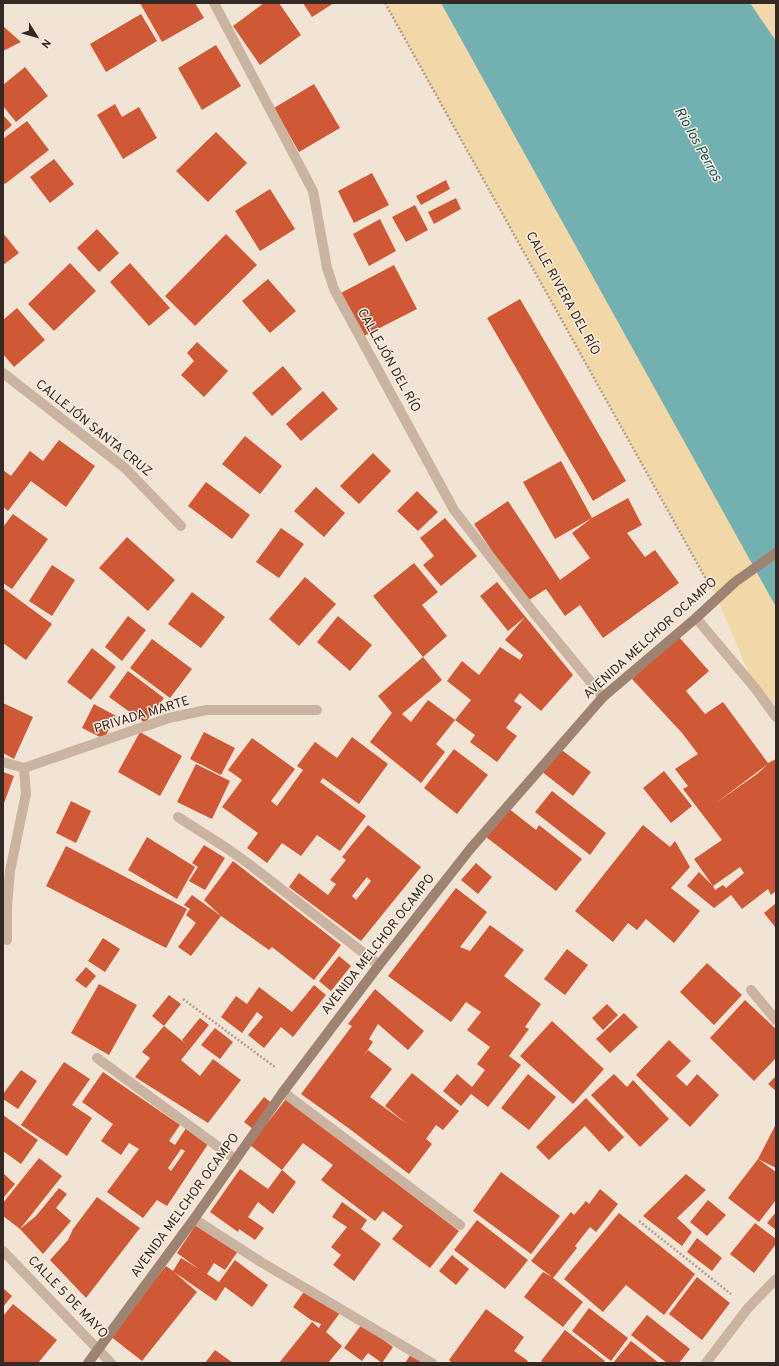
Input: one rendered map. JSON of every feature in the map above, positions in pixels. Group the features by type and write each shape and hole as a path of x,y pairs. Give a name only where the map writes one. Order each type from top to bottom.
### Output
{"main road":[{"name":"AVENIDA MELCHOR OCAMPO","path":"88,1363 194,1219 235,1159 284,1092 379,965 471,848 603,697 696,618 735,582 776,554"}],"street":[{"name":"CALLEJÓN DEL RÍO","path":"214,3 312,190 327,268 334,289 454,510 534,613 603,697"},
{"name":"CALLEJÓN SANTA CRUZ","path":"3,373 124,468 181,526"},
{"path":"696,618 755,688 776,717"},
{"name":"PRIVADA MARTE","path":"24,768 169,718 206,710 317,710"},
{"path":"3,762 24,768 26,794 10,871 7,907 7,940"},
{"path":"178,817 250,864 379,965"},
{"path":"751,990 776,1020"},
{"path":"97,1058 235,1159"},
{"path":"284,1092 460,1225"},
{"path":"194,1219 261,1262 432,1363"},
{"name":"CALLE 5 DE MAYO","path":"3,1251 111,1363"},
{"path":"706,1363 748,1308 776,1279"}],"path":[{"name":"CALLE RIVERA DEL RÍO","path":"385,3 717,598"},
{"path":"183,999 293,1080"},
{"path":"639,1221 748,1308"}],"sand":[{"path":"385,3 776,3 776,717 755,688 717,598"}],"water":[{"name":"Rio los Perros","path":"441,3 750,3 776,41 776,607"}],"building":[{"path":"140,3 195,3 204,18 162,42"},
{"path":"264,3 279,3 301,35 260,65 233,26"},
{"path":"303,3 334,3 312,17"},
{"path":"141,14 157,41 106,72 90,44"},
{"path":"3,26 21,42 3,51"},
{"path":"216,45 241,86 202,110 178,68"},
{"path":"25,67 48,96 16,122 3,106 3,85"},
{"path":"314,84 340,128 299,152 274,108"},
{"path":"115,104 122,117 139,107 157,138 123,159 97,115"},
{"path":"3,115 12,125 3,133"},
{"path":"27,121 49,150 5,184 3,182 3,139"},
{"path":"216,132 247,163 208,202 176,171"},
{"path":"54,159 74,184 50,203 30,177"},
{"path":"372,173 389,205 354,223 338,191"},
{"path":"446,180 450,189 421,205 416,196"},
{"path":"270,189 295,229 260,251 235,211"},
{"path":"456,198 461,209 434,224 428,212"},
{"path":"415,205 428,230 406,242 392,217"},
{"path":"380,219 396,251 369,266 353,234"},
{"path":"97,229 119,253 99,272 77,248"},
{"path":"3,233 19,253 3,265"},
{"path":"226,234 257,265 195,326 165,296"},
{"path":"70,263 96,291 54,331 28,304"},
{"path":"130,263 170,308 149,326 110,282"},
{"path":"394,265 417,309 362,337 339,294"},
{"path":"268,279 296,311 270,333 242,301"},
{"path":"520,299 626,481 593,501 487,318"},
{"path":"17,308 45,340 14,367 3,354 3,320"},
{"path":"197,342 228,371 204,397 181,375 194,361 187,353"},
{"path":"283,366 302,389 272,416 252,393"},
{"path":"323,391 338,409 301,441 286,424"},
{"path":"245,436 282,466 260,494 222,464"},
{"path":"59,440 95,466 66,507 31,481 8,511 3,507 3,470 11,476 30,451 43,461"},
{"path":"373,453 391,471 359,504 340,486"},
{"path":"561,461 592,518 555,539 523,482"},
{"path":"206,482 250,515 232,539 188,506"},
{"path":"316,487 345,513 324,537 294,511"},
{"path":"417,491 438,512 418,531 397,511"},
{"path":"628,498 642,525 627,533 645,557 655,550 679,583 603,638 580,605 565,616 546,589 526,602 474,524 508,501 560,580 590,558 572,533 592,518"},
{"path":"13,514 48,539 12,589 3,583 3,527"},
{"path":"445,518 477,556 441,586 423,565 434,556 420,538"},
{"path":"281,528 304,544 279,578 256,562"},
{"path":"127,537 175,580 148,611 99,568"},
{"path":"414,563 438,592 422,605 447,636 423,657 373,596"},
{"path":"52,565 75,580 52,616 29,601"},
{"path":"305,577 336,604 299,646 269,619"},
{"path":"497,582 573,675 541,711 520,693 514,701 522,707 506,728 517,736 497,762 470,742 475,735 455,720 471,700 447,681 462,661 479,675 500,647 520,660 523,655 505,640 525,617 508,631 480,596"},
{"path":"3,588 52,624 26,660 3,643"},
{"path":"192,592 225,617 201,648 168,624"},
{"path":"128,616 146,630 122,661 105,647"},
{"path":"338,616 372,645 350,671 317,642"},
{"path":"678,636 709,671 686,691 705,714 723,702 768,763 776,759 776,891 771,895 768,889 742,909 731,895 714,908 687,886 699,872 713,886 694,859 722,840 683,789 688,786 675,769 698,754 682,733 632,679","holes":["768,764 757,774 716,803","740,867 744,873 726,888 723,885 715,890 713,886"]},
{"path":"152,639 192,669 170,698 130,668"},
{"path":"92,648 116,667 91,700 67,682"},
{"path":"423,657 442,680 402,714 411,722 428,700 455,720 436,744 445,752 421,783 370,742 392,713 378,696"},
{"path":"128,671 164,698 145,723 109,697"},
{"path":"3,703 33,717 14,759 3,753"},
{"path":"94,704 116,716 104,739 82,728"},
{"path":"140,732 182,756 160,796 118,772"},
{"path":"204,732 235,748 221,775 190,759"},
{"path":"352,737 388,764 359,804 323,778 320,782 366,816 340,851 317,835 301,856 282,843 267,863 247,848 258,833 222,807 242,780 228,770 252,738 295,769 271,801 277,806 303,770 297,766 315,742 337,758"},
{"path":"559,748 591,772 573,796 541,771"},
{"path":"454,749 488,775 457,814 424,788"},
{"path":"196,764 230,781 212,819 177,802"},
{"path":"664,771 692,806 671,823 643,788"},
{"path":"3,772 14,776 3,806"},
{"path":"552,791 606,833 590,855 535,812"},
{"path":"71,801 91,811 76,843 56,833"},
{"path":"508,808 536,830 539,825 582,859 556,891 486,837"},
{"path":"368,825 421,867 361,941 289,887 299,873 328,895 336,884 330,880 346,860 342,857","holes":["367,877 371,881 356,900 352,896"]},
{"path":"643,825 670,847 675,841 690,867 671,888 700,911 674,943 646,919 637,930 628,923 613,942 575,911"},
{"path":"147,837 195,867 177,899 128,870"},
{"path":"204,845 225,858 205,890 189,881 198,867 192,863"},
{"path":"66,846 187,909 166,948 46,886"},
{"path":"233,861 341,945 314,980 272,947 269,950 221,916 204,900"},
{"path":"476,863 492,877 478,894 461,880"},
{"path":"456,888 487,912 460,947 470,951 490,925 524,950 504,976 541,1004 525,1027 529,1029 509,1056 521,1065 488,1107 471,1094 461,1106 443,1091 457,1074 472,1087 485,1070 477,1064 490,1047 467,1030 481,1012 466,1002 451,1022 388,976"},
{"path":"192,895 221,916 191,956 178,947 196,923 186,915 190,909 184,905"},
{"path":"776,903 776,928 764,913"},
{"path":"103,938 120,949 105,972 88,961"},
{"path":"567,949 588,965 565,995 544,979"},
{"path":"339,956 351,966 331,991 319,981"},
{"path":"707,963 742,995 714,1025 680,992"},
{"path":"86,967 96,976 86,988 75,980"},
{"path":"99,984 137,1005 109,1055 71,1033"},
{"path":"314,985 326,995 293,1037 281,1027 264,1048 248,1035 263,1017 257,1012 242,1033 221,1017 236,996 247,1004 259,987 292,1012"},
{"path":"375,989 424,1031 408,1050 378,1024 369,1039 373,1042 362,1058 368,1050 392,1069 370,1097 407,1124 385,1106 412,1073 459,1111 443,1130 436,1125 426,1139 432,1144 409,1174 301,1094 352,1026 348,1024"},
{"path":"169,995 181,1004 164,1026 152,1016"},
{"path":"745,1000 776,1029 776,1058 754,1081 710,1038"},
{"path":"607,1004 618,1015 603,1030 592,1018"},
{"path":"624,1013 638,1027 610,1053 596,1039"},
{"path":"200,1018 209,1025 181,1060 200,1076 213,1059 241,1080 208,1123 135,1077 150,1058 142,1052 164,1026 186,1044 182,1040"},
{"path":"552,1021 604,1069 573,1104 520,1056"},
{"path":"215,1028 233,1042 220,1059 201,1045"},
{"path":"669,1040 691,1061 676,1076 687,1086 697,1074 719,1095 690,1127 636,1075"},
{"path":"64,1062 90,1079 72,1105 92,1118 67,1156 21,1125"},
{"path":"21,1070 37,1081 18,1109 3,1099 3,1094"},
{"path":"103,1072 180,1125 169,1141 175,1145 186,1128 208,1144 167,1206 157,1200 143,1218 107,1192 139,1149 129,1143 121,1155 101,1141 113,1124 82,1102","holes":["181,1149 185,1151 171,1171 168,1168"]},
{"path":"528,1074 556,1097 529,1130 501,1108"},
{"path":"614,1074 627,1087 633,1080 669,1119 640,1147 591,1095"},
{"path":"776,1076 776,1091 768,1084"},
{"path":"264,1097 273,1104 253,1129 244,1122"},
{"path":"586,1098 624,1137 609,1152 585,1126 549,1160 536,1147"},
{"path":"286,1099 459,1231 430,1268 392,1239 403,1226 383,1211 375,1221 321,1180 333,1165 303,1143 282,1170 250,1145"},
{"path":"3,1115 38,1140 21,1164 3,1151"},
{"path":"776,1124 776,1168 758,1159"},
{"path":"39,1158 62,1176 20,1229 3,1216 3,1203"},
{"path":"758,1159 776,1172 776,1200 759,1222 728,1198"},
{"path":"240,1169 268,1189 282,1170 296,1182 273,1214 258,1202 248,1217 264,1228 255,1240 239,1229 238,1232 210,1212"},
{"path":"501,1172 560,1216 531,1254 473,1211"},
{"path":"3,1173 15,1184 3,1198"},
{"path":"686,1174 706,1190 677,1218 692,1232 682,1246 643,1216"},
{"path":"59,1188 67,1194 56,1208 71,1221 43,1254 20,1229 36,1216"},
{"path":"600,1189 618,1204 596,1232 590,1227 575,1246 577,1248 553,1278 583,1302 563,1327 524,1297 543,1272 552,1277 531,1261 571,1212 574,1215 586,1201 589,1204"},
{"path":"97,1197 140,1228 86,1298 50,1260 68,1240 73,1229"},
{"path":"708,1200 726,1215 707,1236 690,1222"},
{"path":"342,1202 367,1220 361,1229 381,1244 354,1281 333,1265 341,1255 331,1247 347,1227 332,1217"},
{"path":"776,1212 776,1230 767,1223"},
{"path":"619,1213 695,1274 664,1315 626,1285 603,1312 564,1279"},
{"path":"477,1220 528,1260 505,1289 454,1250"},
{"path":"197,1223 238,1251 225,1270 214,1263 207,1274 219,1282 235,1260 268,1285 252,1307 225,1287 216,1301 174,1272 197,1292 142,1361 110,1336 166,1266 173,1271 181,1258 199,1269 177,1253"},
{"path":"755,1223 776,1239 776,1244 754,1273 730,1254"},
{"path":"697,1238 722,1258 712,1271 687,1252"},
{"path":"452,1255 469,1269 456,1285 439,1271"},
{"path":"697,1277 730,1303 702,1340 669,1314"},
{"path":"3,1288 12,1296 3,1307"},
{"path":"306,1289 342,1310 326,1332 342,1346 328,1363 279,1363 312,1322 319,1328 321,1324 311,1320 293,1307"},
{"path":"13,1304 57,1340 38,1363 3,1363 3,1316"},
{"path":"589,1308 628,1338 611,1361 572,1331"},
{"path":"486,1309 524,1337 514,1351 528,1361 526,1363 452,1363 449,1360"},
{"path":"647,1315 690,1349 679,1363 667,1363 631,1335"},
{"path":"362,1324 393,1347 382,1363 368,1353 362,1361 344,1348"},
{"path":"565,1330 605,1361 603,1363 544,1363 541,1361"},
{"path":"631,1341 659,1363 613,1363"},
{"path":"215,1350 233,1363 205,1363"},
{"path":"411,1354 424,1363 405,1363"}]}
